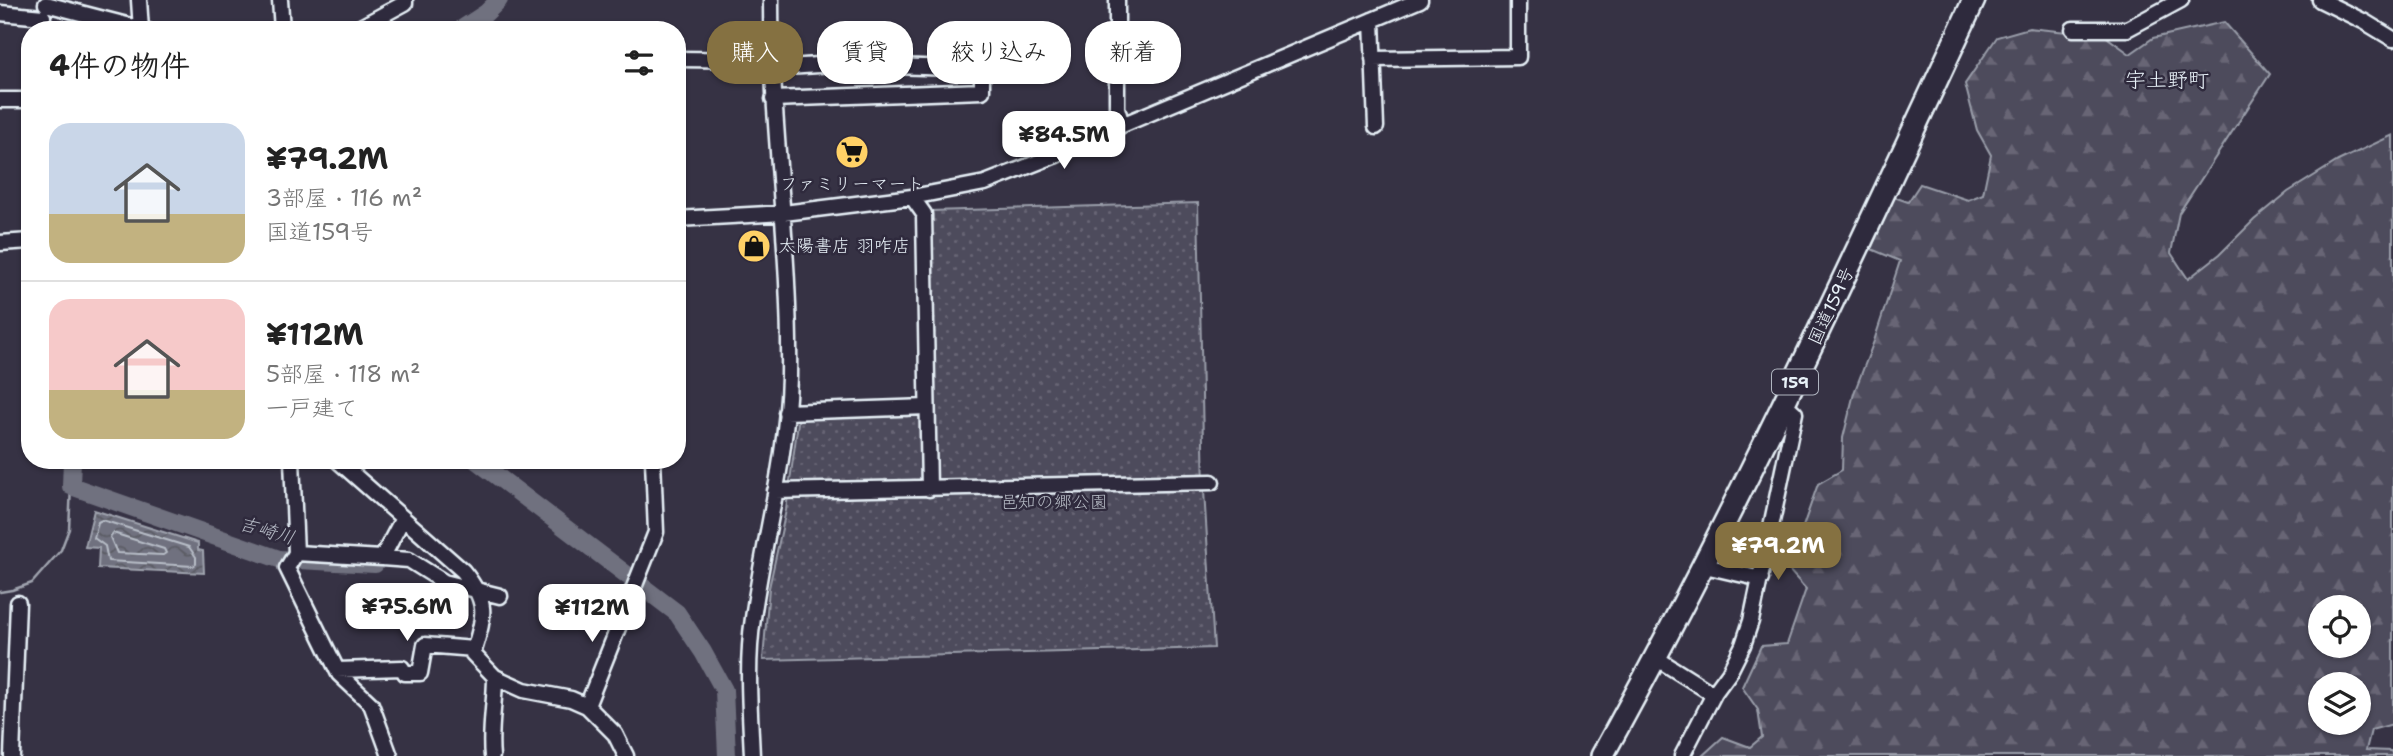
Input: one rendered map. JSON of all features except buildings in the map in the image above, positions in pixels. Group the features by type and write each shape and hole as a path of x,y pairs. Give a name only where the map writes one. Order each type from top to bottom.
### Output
{"highway":[{"name":"国道159号","path":"1602,756 1705,566 1974,1"}],"street":[{"path":"139,0 140,21"},
{"path":"280,0 281,21"},
{"path":"372,21 405,3 405,0"},
{"path":"771,0 771,21"},
{"path":"1117,0 1117,108 1122,125"},
{"path":"686,218 784,213 912,197 985,183 1420,0"},
{"path":"1373,59 1518,57 1518,0"},
{"path":"2073,29 2127,30 2181,0"},
{"path":"2319,0 2393,39"},
{"path":"0,13 44,13 92,21"},
{"path":"1372,20 1376,127"},
{"path":"686,59 707,61"},
{"path":"773,99 982,91 982,69 803,64"},
{"path":"752,756 748,670 752,621 775,491 789,377 784,213 773,84"},
{"path":"0,100 21,100"},
{"path":"912,197 924,214 929,489"},
{"path":"0,243 21,242"},
{"path":"1682,756 1713,694 1729,673 1743,645 1761,579 1795,414 1784,404"},
{"path":"786,412 927,407"},
{"path":"292,469 293,558 287,568 337,670 371,704 390,756"},
{"path":"347,469 463,571 477,587 484,607 473,654 495,677 524,690 571,699 587,706 615,734 626,756"},
{"path":"587,706 656,532 653,469"},
{"path":"775,491 1212,482"},
{"path":"382,558 403,518"},
{"path":"293,558 382,558 409,561 444,582 500,596"},
{"path":"1705,566 1761,579"},
{"path":"12,756 18,603"},
{"path":"337,670 402,668 405,673 420,673 425,645 474,649"},
{"path":"1656,658 1713,694"},
{"path":"492,756 490,739 495,707 495,677"}],"green space":[{"path":"2224,22 2270,74 2179,213 2171,253 2188,279 2220,254 2254,220 2288,192 2338,161 2393,135 2393,724 2371,730 2371,672 2308,672 2308,735 2370,735 2366,750 2391,751 2393,756 1702,756 1723,737 1750,747 1762,737 1758,710 1742,687 1761,646 1787,644 1806,589 1788,569 1818,484 1842,470 1843,438 1854,393 1900,261 1871,249 1894,197 1908,202 1920,184 1968,200 1983,194 1991,155 1977,130 1965,84 1997,37 2029,28 2105,36 2130,54 2153,38"},
{"name":"邑知の郷公園","path":"1198,203 1204,491 1214,648 763,660 769,588 786,510 799,415 935,409 930,211"}],"water":[{"path":"94,510 198,543 198,550 203,551 204,573 98,568 99,548 85,547"}],"waterway":[{"name":"吉崎川","path":"474,21 499,0"},
{"name":"吉崎川","path":"72,469 71,486 279,559 375,564"},
{"name":"吉崎川","path":"488,469 677,613 724,690 727,756"},
{"path":"0,592 32,583 61,550 69,529 71,486"}],"place":[{"name":"ファミリーマート","path":"852,152"},
{"name":"太陽書店 羽咋店","path":"754,246"}],"district":[{"name":"宇土野町","path":"2167,80"}]}
